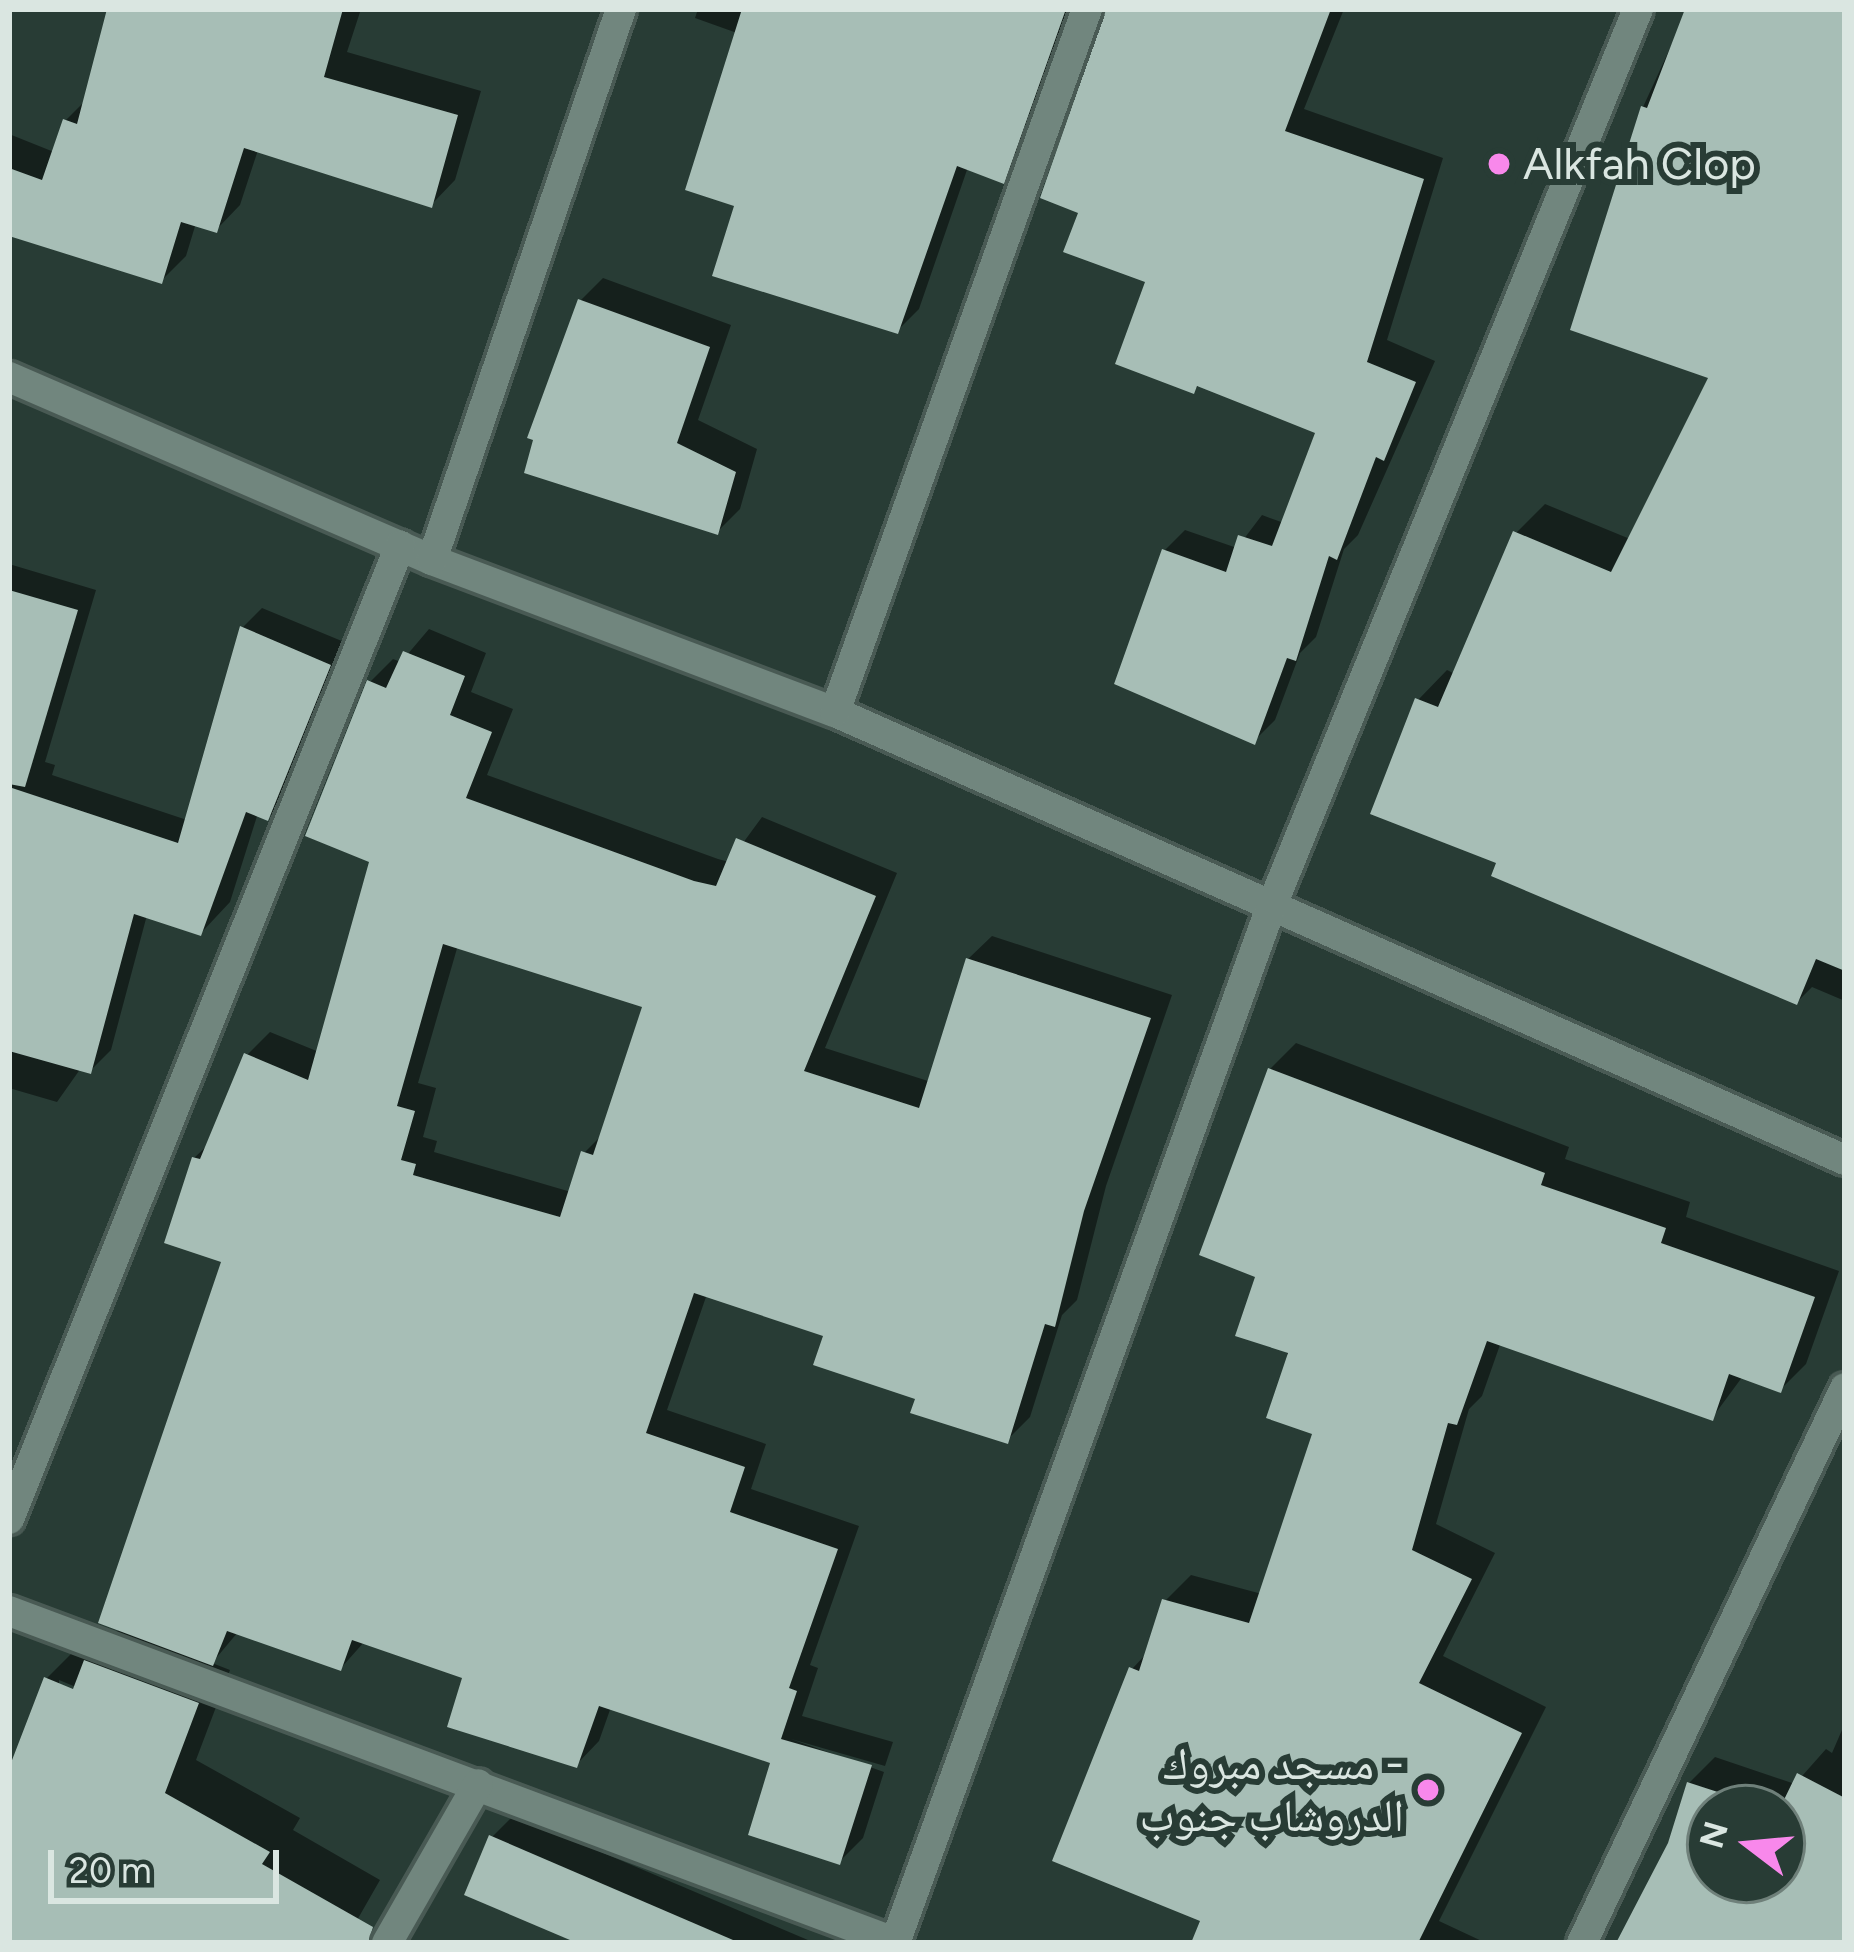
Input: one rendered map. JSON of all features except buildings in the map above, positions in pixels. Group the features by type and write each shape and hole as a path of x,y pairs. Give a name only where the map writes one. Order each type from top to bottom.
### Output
{"street":[{"path":"432,560 621,9"},
{"path":"835,712 1087,9"},
{"path":"9,1611 896,1943 1270,910 1638,9"},
{"path":"9,377 432,560 835,712 1270,910 1845,1160"},
{"path":"9,1519 400,546"},
{"path":"1582,1943 1845,1388"},
{"path":"388,1943 478,1784"}],"place":[{"name":"Alkfah Clop","path":"1499,164"},
{"name":"مسجد مبروك - الدروشاب جنوب","path":"1428,1790"}]}
